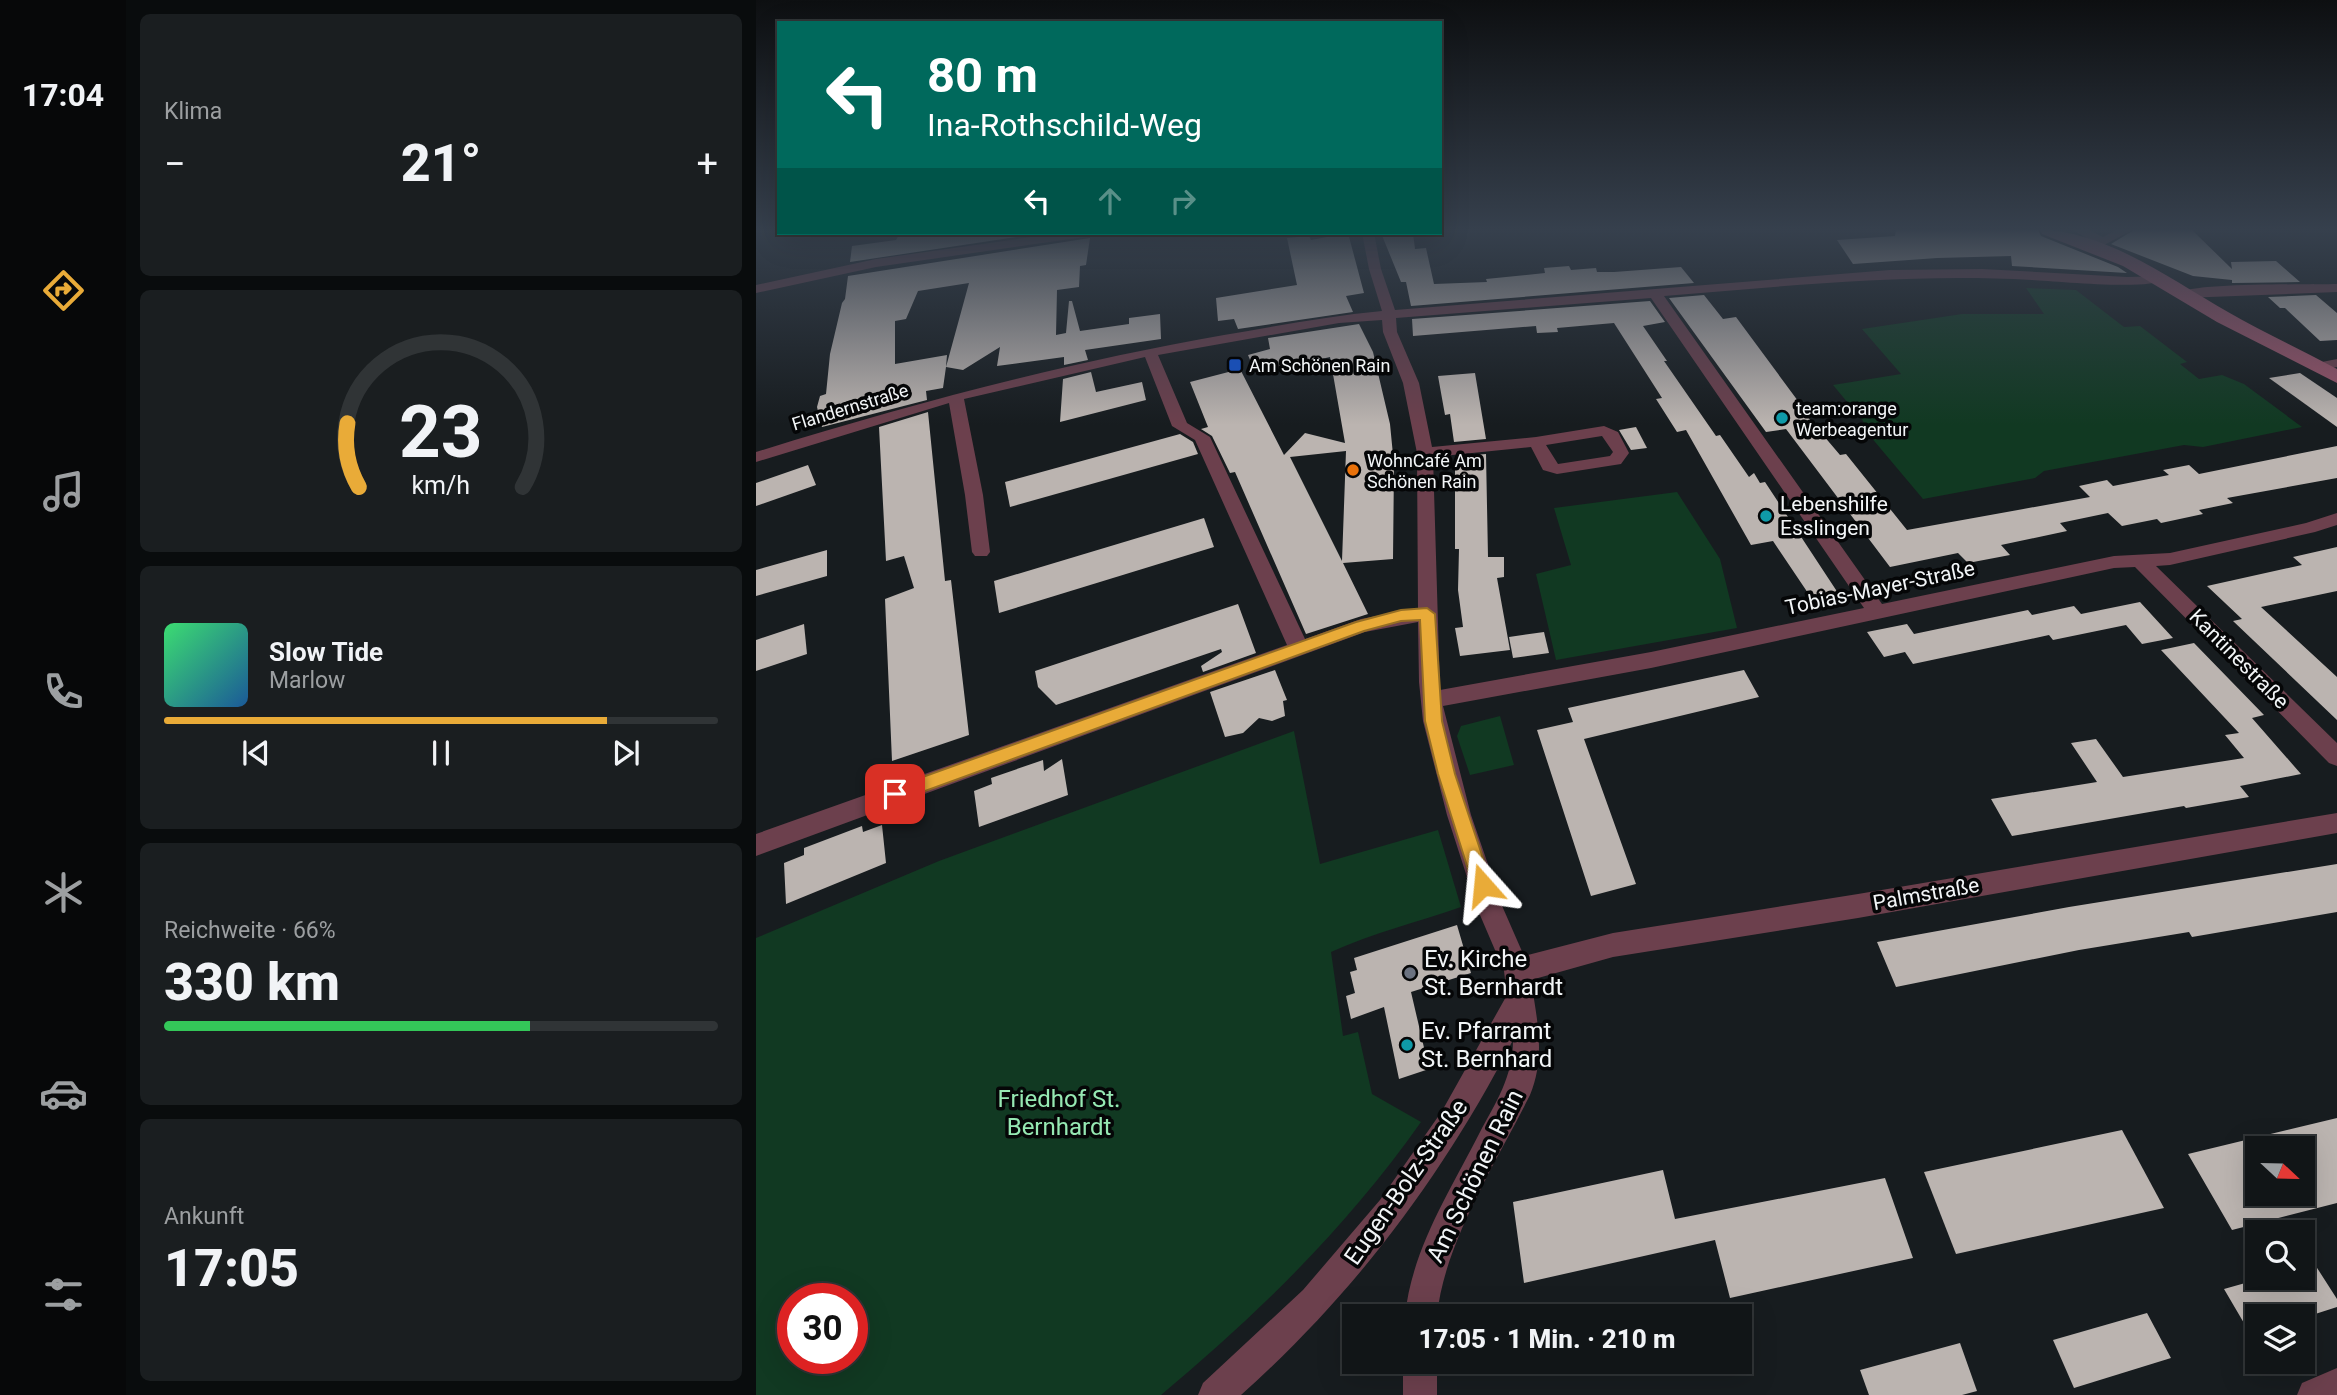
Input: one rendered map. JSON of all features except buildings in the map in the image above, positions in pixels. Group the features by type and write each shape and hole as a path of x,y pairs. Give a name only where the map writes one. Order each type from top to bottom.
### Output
{"street":[{"name":"Am Schönen Rain","path":"1382,295 1390,332 1411,383 1425,453 1431,700 1441,753 1490,908 1519,983 1527,1042 1525,1071 1436,1250 1424,1287 1422,1304"},
{"name":"Flandernstraße","path":"756,457 956,397 1150,352 1274,328 1388,313 1615,295"},
{"path":"1656,295 1877,611"},
{"path":"2185,295 2327,365 2337,377"},
{"path":"1150,352 1180,426 1202,437 1299,648"},
{"path":"956,397 974,495 981,552"},
{"path":"1425,453 1536,442"},
{"name":"Tobias-Mayer-Straße","path":"1431,700 1662,657 2114,562 2170,559 2309,528 2337,519"},
{"name":"Kantinestraße","path":"2140,561 2337,757"},
{"path":"756,845 1299,648 1383,620 1427,614"},
{"name":"Palmstraße","path":"1519,983 1613,945 1846,908 2337,823"},
{"name":"Eugen-Bolz-Straße","path":"1216,1395 1292,1324 1369,1240 1427,1161 1482,1071 1519,983"},
{"path":"1420,1374 1420,1395"},
{"path":"2314,1395 2337,1385"}],"green space":[{"path":"2031,295 2083,295 2124,327 2140,326 2187,362 2180,364 2199,379 2222,375 2244,384 2302,427 2203,447 2184,445 2044,471 2035,478 1923,499 1870,436 1863,421 1833,385 1901,374 1862,329 1962,314 2044,314"},
{"path":"1677,492 1720,559 1737,628 1556,660 1536,574 1571,565 1554,508"},
{"path":"1500,716 1514,765 1470,775 1457,736 1461,726"},
{"name":"Friedhof St. Bernhardt","path":"1294,731 1320,864 1438,830 1461,907 1379,933 1331,952 1343,1036 1358,1032 1372,1094 1421,1122 1363,1197 1300,1267 1233,1332 1161,1395 756,1395 756,938 939,861"}],"place":[{"name":"Am Schönen Rain","path":"1235,365"},
{"name":"team:orange Werbeagentur","path":"1782,418"},
{"name":"WohnCafé Am Schönen Rain","path":"1353,470"},
{"name":"Lebenshilfe Esslingen","path":"1766,516"},
{"name":"Ev. Kirche St. Bernhardt","path":"1410,973"},
{"name":"Ev. Pfarramt St. Bernhard","path":"1407,1045"}],"route":[{"path":"895,794 1361,626 1401,616 1427,614 1429,682 1434,721 1446,774 1483,885"}]}
